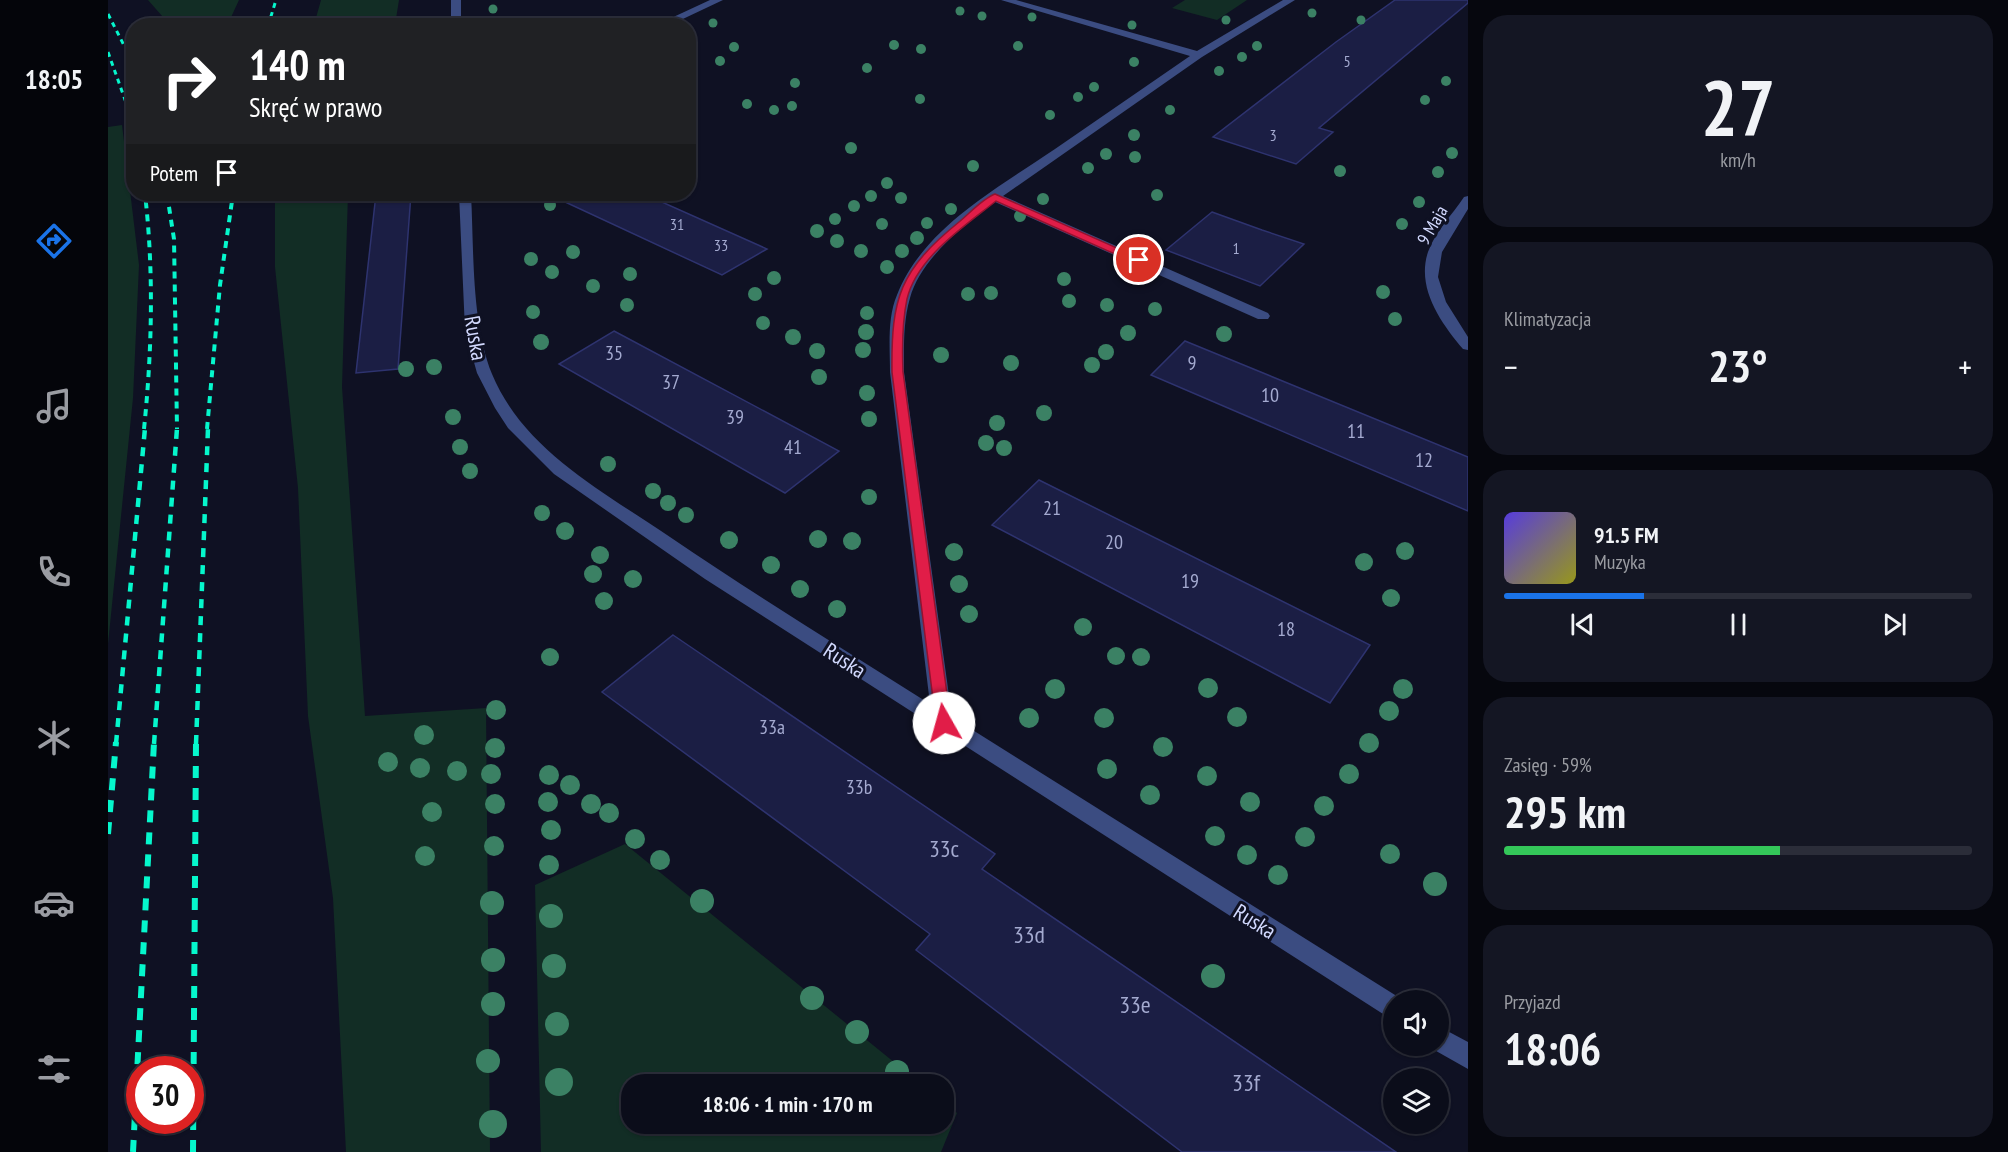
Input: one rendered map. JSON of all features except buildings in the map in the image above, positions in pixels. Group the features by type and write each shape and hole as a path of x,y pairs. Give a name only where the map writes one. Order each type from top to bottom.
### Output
{"street":[{"path":"456,0 456,18"},
{"path":"677,18 718,0"},
{"path":"1006,0 1198,55"},
{"path":"944,723 897,372 898,314 909,283 925,257 947,234 995,197 1198,55 1290,0"},
{"path":"995,197 1263,316"},
{"name":"9 Maja","path":"1468,200 1436,249 1432,270 1441,306 1457,333 1468,346"},
{"name":"Ruska","path":"465,201 472,330 476,352 485,380 518,429 537,451 569,476 711,574 1383,1002"},
{"path":"1449,1045 1468,1056"}],"green space":[{"path":"148,0 239,0 231,18 164,18"},
{"path":"321,0 399,0 396,18 316,18"},
{"path":"1185,0 1247,0 1217,20 1172,8"},
{"path":"122,125 126,158 126,201 131,201 139,265 133,398 108,644 108,127"},
{"path":"275,201 348,201 342,387 365,716 486,708 490,1152 346,1152 333,898 308,716 298,488 275,267"},
{"path":"625,844 909,1074 621,1074 621,1134 948,1134 941,1152 541,1152 535,885"}],"railway":[{"path":"270,18 276,0"},
{"path":"108,14 126,49"},
{"path":"108,52 126,103"},
{"path":"144,429 151,312 150,253 146,201"},
{"path":"168,201 174,239 177,428"},
{"path":"207,429 220,285 232,201"},
{"path":"116,744 145,428"},
{"path":"154,744 177,428"},
{"path":"196,744 208,428"},
{"path":"108,834 116,742"},
{"path":"133,1152 154,742"},
{"path":"193,1152 196,742"}],"route":[{"path":"944,723 897,372 898,314 903,296 917,269 935,246 995,197 1139,260"}]}
